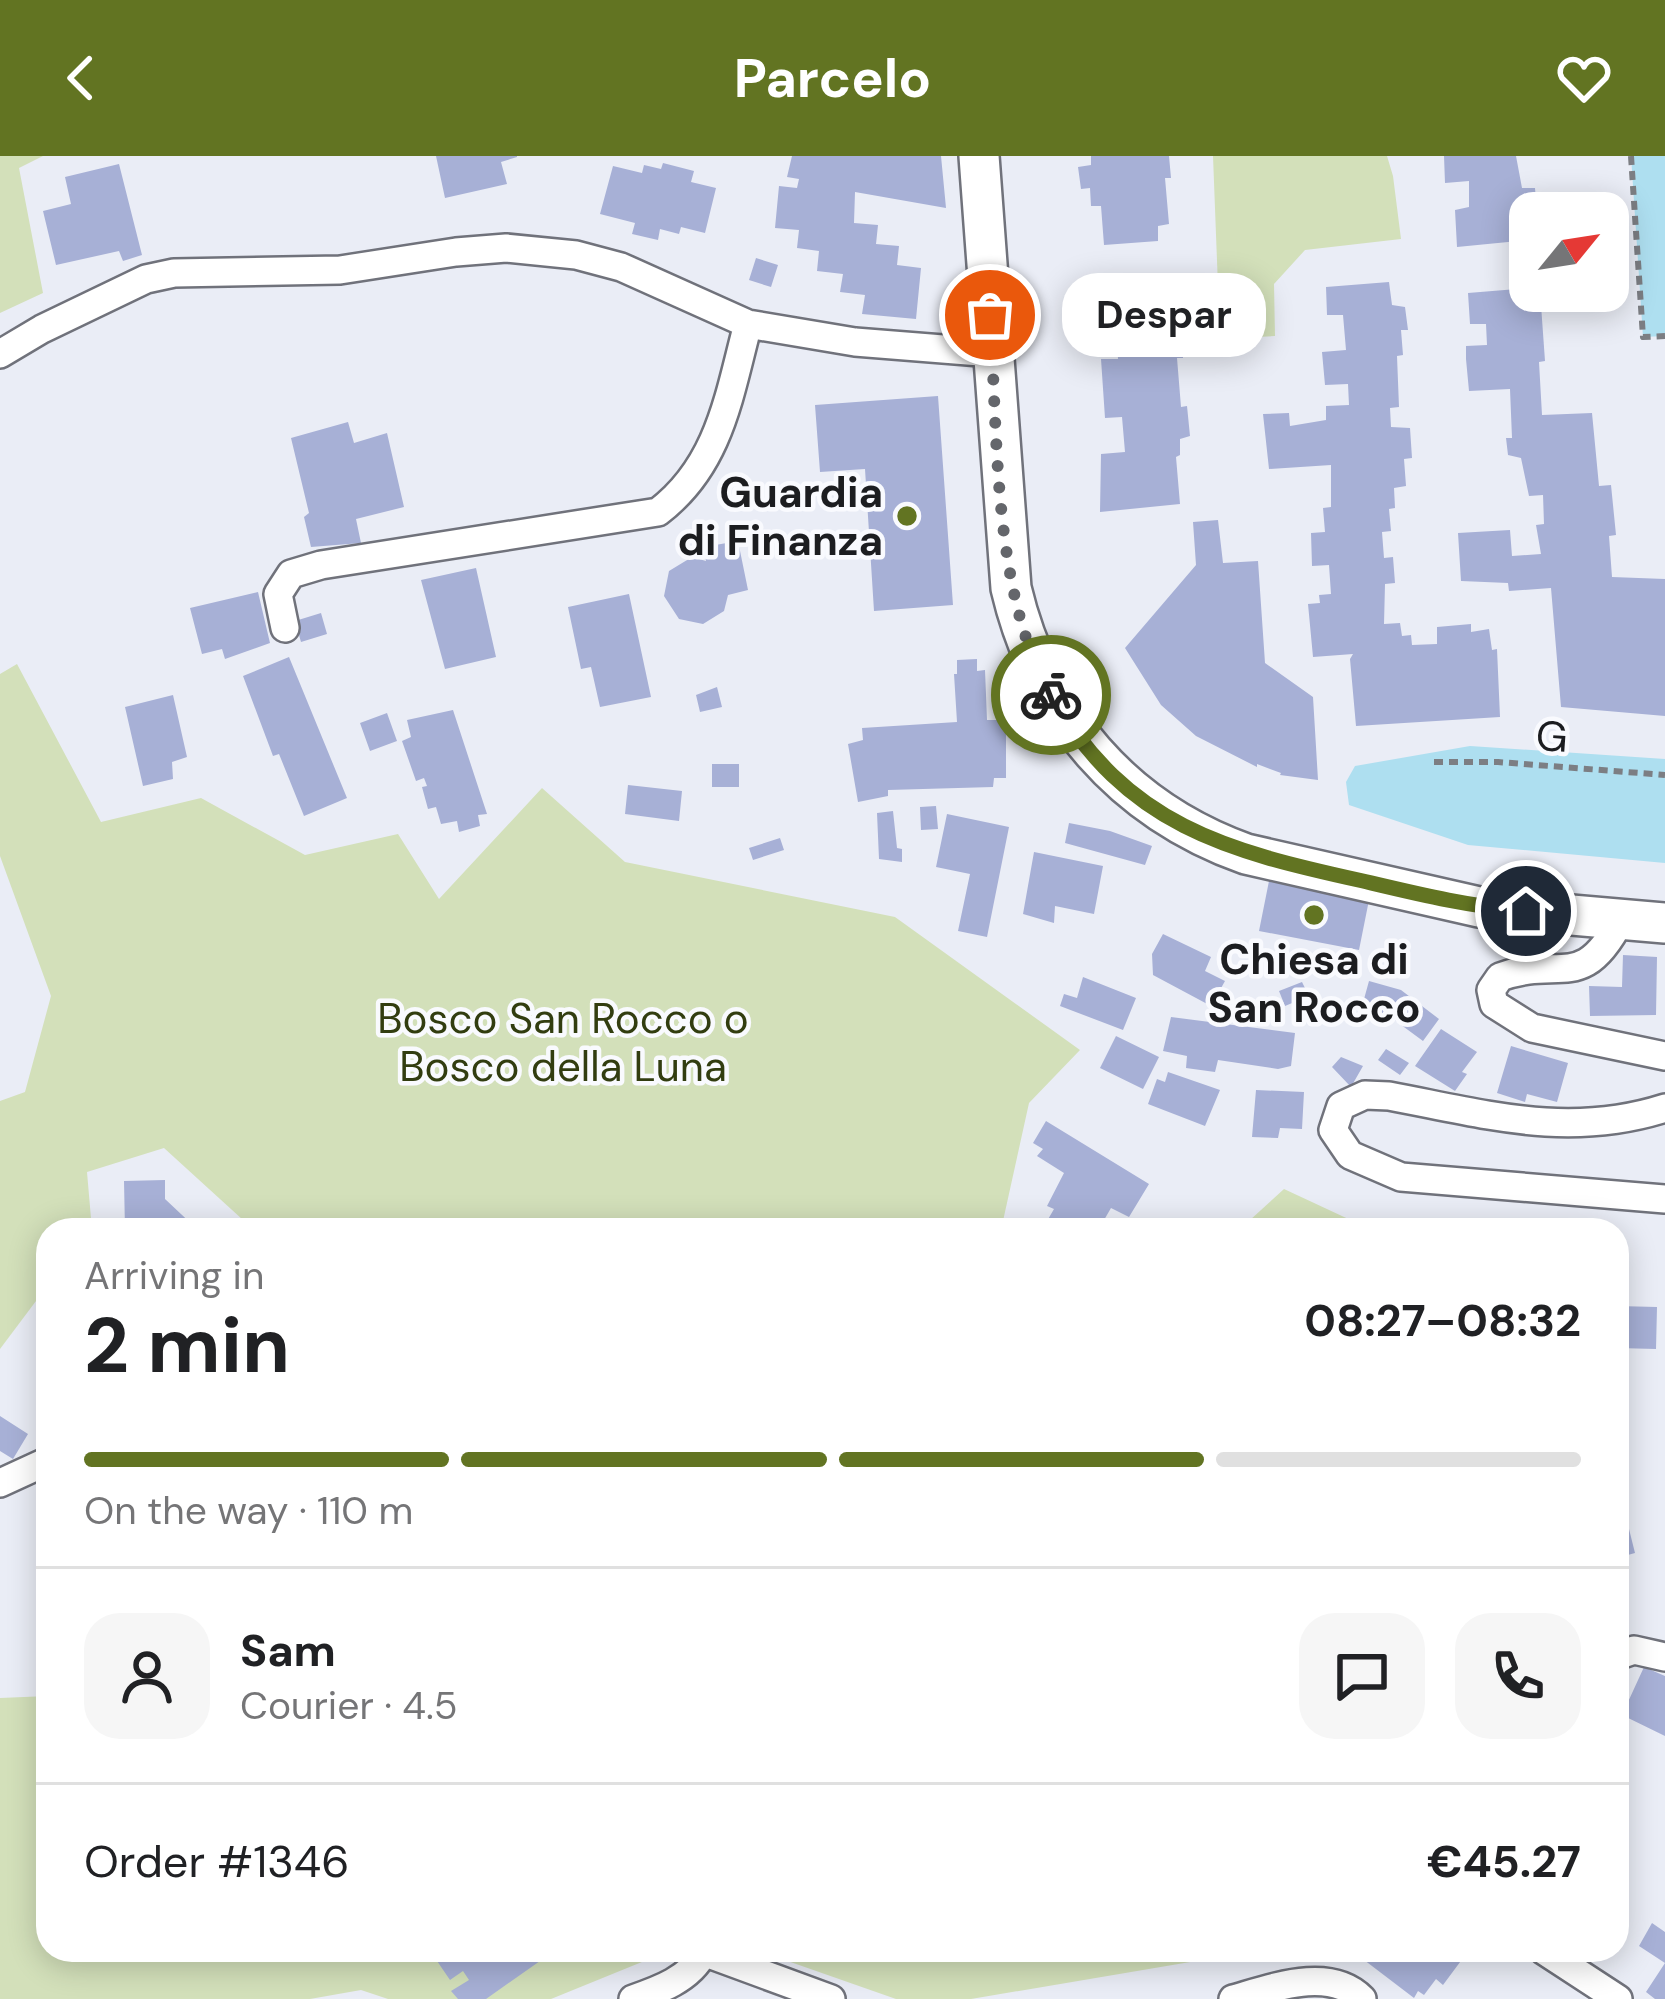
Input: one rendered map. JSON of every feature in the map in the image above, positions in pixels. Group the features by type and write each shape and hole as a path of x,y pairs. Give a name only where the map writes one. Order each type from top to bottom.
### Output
{"main road":[{"path":"979,156 1006,542 1019,622 1060,711 1091,754 1184,828 1246,854 1479,907 1665,923"}],"street":[{"path":"0,354 115,294 174,273 340,270 506,248 576,255 621,267 748,324 854,342 993,353"},
{"path":"285,628 278,594 291,574 321,565 658,512 686,491 709,454 748,324"},
{"path":"1621,920 1598,958 1573,970 1499,977 1491,990 1494,1004 1532,1028 1665,1056"},
{"path":"1665,1108 1632,1118 1551,1125 1365,1095 1341,1106 1333,1130 1350,1155 1401,1178 1665,1199"},
{"path":"0,1483 36,1466"},
{"path":"1629,1652 1665,1657"},
{"path":"633,1999 667,1987 698,1962"},
{"path":"730,1962 831,1999"},
{"path":"1561,1962 1618,1999"},
{"path":"1233,1999 1327,1980 1350,1987 1362,1999"}],"path":[{"path":"1631,156 1643,337 1665,336"},
{"name":"G","path":"1434,762 1665,775"}],"green space":[{"path":"0,156 43,156 19,168 43,293 0,313"},
{"path":"1213,156 1387,156 1401,239 1305,250 1274,284 1275,336 1220,339"},
{"name":"Bosco San Rocco o Bosco della Luna","path":"17,664 101,822 201,798 305,855 398,834 439,899 542,788 625,862 895,917 1080,1050 1029,1103 1004,1218 241,1218 164,1148 87,1172 91,1218 36,1218 36,1301 0,1349 0,1101 25,1092 51,996 0,856 0,674"},
{"path":"1284,1189 1346,1218 1252,1218"},
{"path":"36,1696 36,1962 642,1962 551,1999 388,1999 361,1990 310,1999 0,1999 0,1698"},
{"path":"790,1962 1190,1962 971,1999 896,1999"}],"water":[{"path":"1631,156 1665,156 1665,336 1643,337"},
{"path":"1470,746 1665,759 1665,863 1468,845 1349,805 1346,782 1355,766"}],"building":[{"path":"436,156 517,157 501,162 507,184 445,198"},
{"path":"792,156 941,156 946,208 855,192 854,223 878,225 876,244 899,246 897,265 921,268 916,319 862,314 865,295 840,292 843,274 817,271 819,251 797,248 799,230 775,228 779,186 797,188 799,179 787,177"},
{"path":"1091,156 1169,156 1171,178 1165,178 1169,224 1158,226 1158,241 1104,245 1101,206 1091,206 1090,188 1081,189 1078,167 1091,165"},
{"path":"1444,156 1516,156 1522,188 1535,188 1535,192 1509,192 1509,242 1457,247 1455,210 1469,207 1469,181 1445,183"},
{"path":"663,163 694,171 691,182 716,188 705,233 681,227 679,234 660,229 658,240 632,234 635,223 600,214 613,166 642,173 644,165 661,169"},
{"path":"119,164 142,255 123,261 119,251 56,265 43,211 71,204 65,177"},
{"path":"756,258 778,265 771,287 749,280"},
{"path":"1389,282 1392,305 1405,307 1408,330 1401,330 1399,407 1390,408 1391,427 1410,428 1412,458 1404,459 1406,486 1394,488 1391,531 1382,532 1384,558 1393,557 1395,583 1385,584 1384,624 1400,623 1402,636 1411,635 1412,645 1437,644 1437,627 1471,624 1471,632 1489,629 1492,650 1497,649 1500,717 1356,726 1353,654 1313,657 1308,604 1320,603 1319,595 1331,594 1329,565 1312,566 1311,533 1325,532 1323,508 1331,507 1331,465 1269,469 1263,414 1289,413 1290,426 1326,420 1326,406 1349,405 1348,384 1325,385 1322,352 1346,350 1343,315 1327,315 1326,287"},
{"path":"1509,290 1509,312 1542,312 1542,415 1592,413 1599,486 1611,485 1616,535 1609,536 1612,577 1665,579 1665,716 1561,707 1551,588 1509,591 1508,583 1461,581 1458,533 1510,530 1512,556 1541,554 1536,525 1544,524 1543,495 1529,496 1521,458 1508,455 1510,389 1469,391 1466,346 1487,345 1486,324 1470,324 1468,293"},
{"path":"1092,293 1168,293 1172,331 1181,331 1183,358 1177,358 1181,407 1187,406 1190,436 1180,439 1176,457 1180,504 1100,512 1101,454 1125,452 1122,417 1105,418 1101,359 1118,359 1116,322 1094,324"},
{"name":"Guardia di Finanza","path":"938,396 953,605 874,611 865,469 820,472 815,405"},
{"path":"348,422 354,443 387,433 404,507 356,519 361,543 311,547 304,517 309,513 291,438"},
{"path":"1218,520 1223,563 1258,561 1265,663 1313,697 1318,780 1257,767 1196,736 1161,705 1125,648 1196,565 1193,522"},
{"path":"738,541 748,590 728,595 724,611 703,624 679,619 664,596 669,571 692,557 706,561 704,547"},
{"path":"476,568 496,657 445,669 421,580"},
{"path":"258,592 270,643 225,659 222,649 202,654 190,608"},
{"path":"629,594 651,697 600,707 591,667 581,669 568,607"},
{"path":"321,613 327,634 301,642 295,621"},
{"path":"289,657 347,798 304,816 279,754 273,756 243,676"},
{"path":"977,659 977,671 985,670 987,720 1006,720 1006,778 994,778 993,787 888,790 888,796 858,802 848,744 863,740 862,728 957,722 957,660"},
{"path":"717,687 722,707 700,712 696,695"},
{"path":"173,695 187,757 172,762 173,779 143,786 125,707"},
{"path":"453,710 487,814 478,815 480,826 459,832 457,821 441,824 436,807 428,809 424,778 416,781 402,741 411,737 407,720"},
{"path":"387,713 397,741 370,751 360,723"},
{"path":"712,764 739,764 739,787 712,787"},
{"path":"628,785 682,791 679,821 625,814"},
{"path":"936,806 938,829 921,830 920,807"},
{"path":"893,811 902,862 879,859 877,813"},
{"path":"947,814 1009,827 987,937 958,931 970,874 936,867"},
{"path":"1069,823 1152,846 1145,865 1065,843"},
{"path":"780,838 784,850 753,860 749,848"},
{"path":"1034,852 1103,866 1094,914 1055,906 1054,923 1023,914"},
{"name":"Chiesa di San Rocco","path":"1269,881 1369,900 1359,950 1259,931"},
{"path":"1163,934 1211,957 1205,971 1225,981 1211,1006 1153,975 1152,954"},
{"path":"1623,955 1657,957 1656,1015 1590,1016 1589,986 1622,987"},
{"path":"1083,977 1136,998 1123,1030 1060,1006 1064,994 1077,998"},
{"path":"1369,981 1401,990 1439,1019 1423,1041 1389,1016 1361,1010"},
{"path":"1302,982 1309,996 1285,1006 1279,991"},
{"path":"1171,1017 1295,1033 1291,1066 1278,1069 1218,1060 1215,1072 1186,1068 1187,1056 1163,1051"},
{"path":"1441,1029 1477,1052 1455,1091 1415,1066"},
{"path":"1116,1036 1159,1057 1143,1089 1100,1068"},
{"path":"1511,1046 1568,1063 1557,1102 1527,1094 1525,1102 1497,1093"},
{"path":"1386,1049 1409,1063 1400,1075 1378,1060"},
{"path":"1341,1057 1363,1066 1351,1087 1332,1067"},
{"path":"1168,1072 1220,1090 1205,1126 1148,1104 1157,1079 1165,1082"},
{"path":"1256,1090 1304,1092 1302,1129 1280,1128 1278,1138 1252,1137"},
{"path":"1046,1121 1149,1184 1129,1217 1111,1208 1105,1218 1049,1218 1054,1209 1047,1206 1064,1173 1037,1156 1043,1149 1033,1143"},
{"path":"165,1180 165,1199 185,1218 125,1218 124,1181"},
{"path":"1629,1306 1657,1307 1656,1349 1629,1348"},
{"path":"0,1416 28,1434 13,1459 0,1451"},
{"path":"1644,1667 1665,1676 1665,1736 1629,1718 1629,1700"},
{"path":"1652,1923 1665,1932 1665,1963 1639,1946"},
{"path":"438,1962 539,1962 486,1999 458,1999 451,1991 469,1980 463,1971 450,1980"},
{"path":"1367,1962 1460,1962 1443,1985 1436,1979 1424,1995 1418,1991 1414,1998"},
{"path":"1665,1963 1665,1999 1655,1999 1646,1992"}],"way so far":[{"path":"990,315 1011,588 1032,658 1051,695"}],"place":[{"name":"Despar","path":"990,315"},
{"name":"Guardia di Finanza","path":"907,516"},
{"name":"Chiesa di San Rocco","path":"1314,915"}],"route":[{"path":"1051,695 1091,754 1112,774 1156,810 1212,842 1274,862 1479,907 1526,911"}]}
